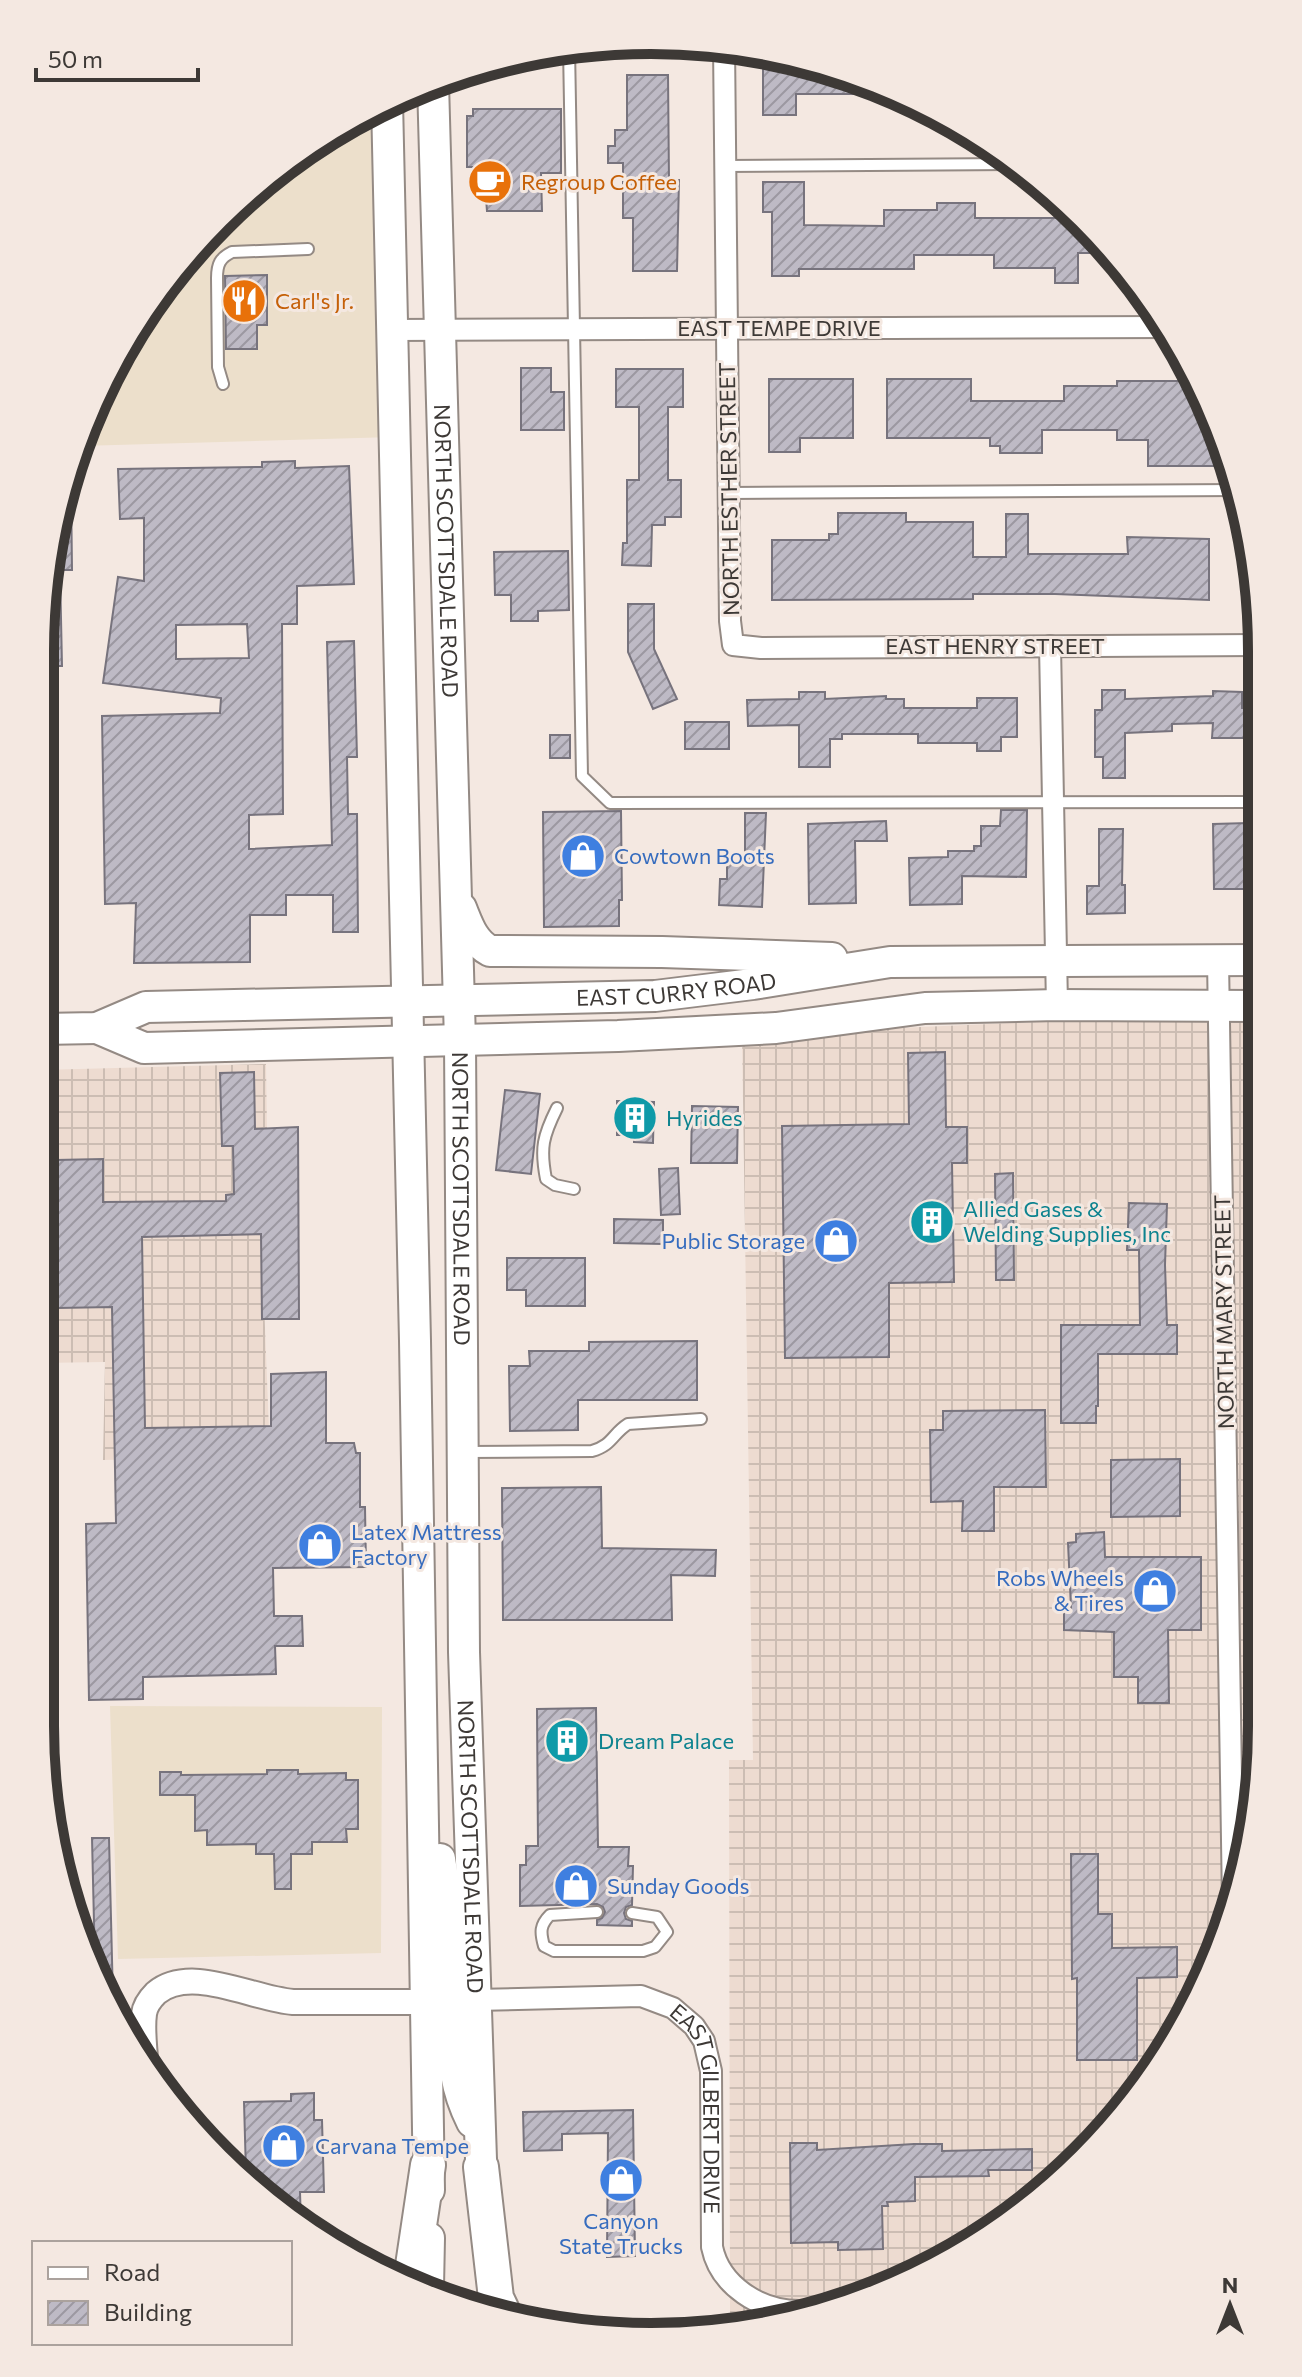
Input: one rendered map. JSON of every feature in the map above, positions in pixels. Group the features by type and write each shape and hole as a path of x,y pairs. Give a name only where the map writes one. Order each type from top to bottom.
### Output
{"highway":[{"path":"481,2154 499,2304"},
{"path":"412,2273 428,2165"}],"main road":[{"name":"NORTH SCOTTSDALE ROAD","path":"433,95 460,1041 464,1652 485,2299"},
{"name":"NORTH SCOTTSDALE ROAD","path":"387,116 427,2002 428,2280"},
{"path":"457,898 474,937 490,951 755,954 890,962"},
{"name":"EAST CURRY ROAD","path":"54,1029 97,1028 146,1007 655,996 890,962 1248,960"},
{"name":"EAST CURRY ROAD","path":"97,1028 144,1048 460,1041 776,1028 925,1008 1248,1006"},
{"path":"422,1789 436,1835 448,1909 451,1983 461,1998 475,2000"},
{"path":"427,2002 437,2001 448,2010 461,2100 481,2154"}],"street":[{"name":"NORTH ESTHER STREET","path":"724,58 730,621 733,645"},
{"name":"EAST TEMPE DRIVE","path":"391,330 1152,327"},
{"name":"EAST HENRY STREET","path":"733,645 761,648 1248,645"},
{"path":"1050,646 1057,1005"},
{"name":"NORTH MARY STREET","path":"1218,960 1232,1862"},
{"path":"145,2041 146,2005 173,1983 198,1981 277,2001 427,2002"},
{"name":"EAST GILBERT DRIVE","path":"475,2000 641,1996 673,2008 694,2026 704,2041 711,2071 712,2247 715,2265 735,2288 759,2302 780,2309"}],"lane":[{"path":"569,60 582,776 610,803 1248,802"},
{"path":"724,166 996,164"},
{"path":"223,384 218,367 217,278 217,267 222,257 232,252 308,249"},
{"path":"729,493 1226,490"},
{"path":"557,1108 544,1134 542,1156 546,1179 555,1185 574,1189"},
{"path":"464,1452 592,1451 606,1447 619,1429 628,1424 701,1419"},
{"path":"597,1912 550,1915 541,1923 540,1934 544,1946 554,1951 643,1951 655,1947 667,1932 657,1917 632,1913"}],"shaded area":[{"path":"381,119 393,437 91,446 134,352 202,257 257,202 288,177"},
{"path":"1248,1018 1248,1726 1243,1804 1228,1881 1203,1954 1147,2058 1100,2120 1045,2175 950,2243 879,2278 806,2303 758,2314 730,2313 729,1760 753,1760 742,1035 1105,1019"},
{"path":"266,1064 268,1198 260,1199 270,1456 103,1460 105,1362 54,1363 54,1070"},
{"path":"110,1706 382,1707 381,1953 118,1959"}],"building":[{"path":"763,64 806,74 865,94 796,94 796,115 763,115"},
{"path":"627,75 668,75 669,180 679,180 677,271 633,271 633,218 623,218 623,163 608,163 608,146 615,146 615,130 627,130"},
{"path":"473,109 561,109 561,173 541,173 542,211 487,211 484,173 475,173 475,167 467,167 467,116 473,116"},
{"path":"763,182 804,182 804,225 884,226 884,210 937,210 937,203 975,203 975,218 1055,218 1057,214 1096,253 1078,253 1078,283 1055,283 1055,268 994,268 994,255 914,255 914,269 799,269 799,276 772,276 772,212 763,212"},
{"name":"Carl's Jr.","path":"267,275 267,325 257,325 257,349 226,349 225,276"},
{"path":"521,368 551,368 551,392 564,392 564,430 521,430"},
{"path":"616,369 683,369 683,407 668,407 668,480 681,480 681,517 665,517 665,525 652,525 651,566 622,565 623,543 627,543 627,480 639,480 639,407 616,407"},
{"path":"769,379 853,379 853,438 800,438 800,452 769,452"},
{"path":"887,379 971,379 971,401 1064,401 1064,386 1117,386 1117,381 1183,381 1203,423 1218,466 1148,466 1148,440 1117,440 1117,430 1042,430 1042,453 1000,453 1000,446 990,446 990,438 887,438"},
{"path":"295,461 295,468 349,466 354,584 297,586 297,624 282,624 283,814 249,815 249,849 332,845 327,642 354,641 357,757 347,757 348,814 357,814 358,932 333,932 333,895 286,895 286,915 250,915 250,962 134,963 136,903 105,904 102,716 220,713 221,698 103,683 118,577 144,581 144,518 120,519 118,469 262,467 262,462","holes":["247,624 249,658 176,659 176,625"]},
{"path":"71,508 72,570 60,570 62,666 54,666 55,612 59,573"},
{"path":"838,513 906,513 906,522 973,522 973,557 1006,557 1006,514 1028,514 1028,554 1128,554 1127,537 1209,539 1209,600 973,594 973,599 772,600 772,540 829,540 829,534 838,534"},
{"path":"568,551 569,610 538,611 538,621 511,621 511,595 495,595 494,552"},
{"path":"628,604 654,604 654,649 677,699 653,709 628,652"},
{"path":"1102,690 1125,690 1125,699 1213,696 1213,691 1242,692 1242,708 1248,708 1248,738 1212,738 1213,723 1172,724 1172,731 1125,733 1125,778 1103,778 1103,757 1095,757 1095,710 1102,710"},
{"path":"799,692 825,692 825,699 886,696 886,699 904,699 904,708 977,708 977,698 1017,698 1017,737 1001,737 1001,751 977,751 977,743 918,743 918,734 842,734 842,739 830,739 830,767 799,767 799,725 748,726 747,700 799,699"},
{"path":"685,722 729,722 729,749 685,749"},
{"path":"550,735 570,735 570,758 550,758"},
{"path":"1001,810 1027,810 1026,877 962,876 962,904 910,905 909,858 948,857 948,851 974,851 974,846 981,846 981,826 1000,826"},
{"name":"Cowtown Boots","path":"621,811 622,900 619,900 619,926 544,927 543,812"},
{"path":"745,813 766,813 762,907 719,905 720,879 727,879 727,864 745,864"},
{"path":"886,821 887,841 855,841 856,903 809,904 808,824"},
{"path":"1248,823 1248,889 1214,889 1213,824"},
{"path":"1099,829 1123,829 1125,913 1087,914 1087,886 1099,886"},
{"name":"Public Storage","path":"945,1052 946,1127 967,1127 967,1163 952,1163 954,1282 889,1283 889,1357 785,1358 782,1126 909,1124 908,1053"},
{"path":"254,1072 255,1129 298,1127 299,1319 262,1319 261,1234 142,1237 145,1428 271,1426 271,1374 326,1372 326,1443 354,1443 356,1453 360,1453 360,1507 365,1507 366,1567 273,1568 274,1616 302,1616 303,1646 275,1646 276,1674 143,1677 143,1699 89,1700 86,1524 116,1523 112,1307 58,1308 56,1160 103,1159 103,1202 226,1201 226,1195 234,1194 233,1146 222,1146 220,1073"},
{"path":"505,1090 540,1094 531,1174 496,1170"},
{"name":"Hyrides","path":"617,1101 654,1102 653,1143 634,1142 634,1135 617,1135"},
{"path":"692,1106 738,1107 737,1163 691,1163"},
{"path":"678,1168 680,1214 661,1215 659,1169"},
{"path":"1013,1173 1014,1280 996,1280 995,1174"},
{"path":"1129,1203 1167,1204 1167,1325 1177,1325 1177,1354 1098,1354 1096,1423 1061,1423 1061,1325 1140,1325 1139,1250 1127,1250"},
{"path":"614,1219 663,1220 663,1244 614,1243"},
{"path":"507,1258 585,1258 585,1306 526,1306 526,1290 507,1290"},
{"path":"697,1341 697,1400 578,1400 578,1430 510,1431 509,1366 530,1366 529,1351 589,1351 589,1342"},
{"path":"1045,1410 1046,1487 994,1487 994,1531 962,1531 963,1501 931,1502 930,1430 943,1430 943,1411"},
{"path":"1180,1459 1180,1516 1111,1517 1111,1460"},
{"path":"601,1487 602,1548 716,1550 715,1576 671,1575 672,1620 503,1620 502,1488"},
{"path":"1104,1532 1105,1557 1201,1557 1201,1630 1168,1630 1169,1703 1138,1703 1138,1677 1114,1677 1114,1632 1064,1630 1064,1608 1071,1608 1068,1543 1076,1542 1076,1534"},
{"path":"596,1708 598,1847 629,1847 628,1866 633,1866 632,1905 626,1907 624,1913 626,1919 632,1921 632,1926 597,1925 597,1920 605,1912 597,1904 520,1906 520,1865 526,1865 526,1846 538,1846 537,1709"},
{"path":"267,1770 298,1770 298,1774 346,1773 346,1780 358,1780 358,1829 346,1829 347,1842 312,1842 312,1854 291,1854 291,1889 275,1889 274,1854 256,1854 256,1844 207,1845 207,1830 195,1831 195,1795 160,1795 160,1772 181,1772 181,1775 267,1774"},
{"path":"92,1838 109,1838 113,1983 94,1941"},
{"path":"1071,1854 1098,1854 1098,1914 1112,1914 1112,1948 1177,1947 1177,1977 1137,1978 1137,2060 1077,2060 1077,1978 1072,1979"},
{"name":"Carvana Tempe","path":"314,2093 314,2120 322,2120 324,2192 300,2192 301,2209 246,2164 244,2102 291,2101 291,2094"},
{"name":"Canyon State Trucks","path":"633,2110 635,2256 607,2257 608,2133 562,2134 562,2150 524,2151 523,2112"},
{"path":"790,2143 817,2143 817,2150 914,2144 942,2144 942,2151 1032,2149 1032,2170 988,2170 989,2176 915,2177 915,2201 887,2202 888,2206 882,2206 883,2249 838,2250 838,2242 791,2243"}],"place":[{"name":"Regroup Coffee","path":"490,182"},
{"name":"Carl's Jr.","path":"244,301"},
{"name":"Cowtown Boots","path":"583,856"},
{"name":"Hyrides","path":"635,1118"},
{"name":"Allied Gases & Welding Supplies, Inc","path":"932,1222"},
{"name":"Public Storage","path":"836,1241"},
{"name":"Latex Mattress Factory","path":"320,1545"},
{"name":"Robs Wheels & Tires","path":"1155,1591"},
{"name":"Dream Palace","path":"567,1741"},
{"name":"Sunday Goods","path":"576,1886"},
{"name":"Carvana Tempe","path":"284,2146"},
{"name":"Canyon State Trucks","path":"621,2180"}]}
